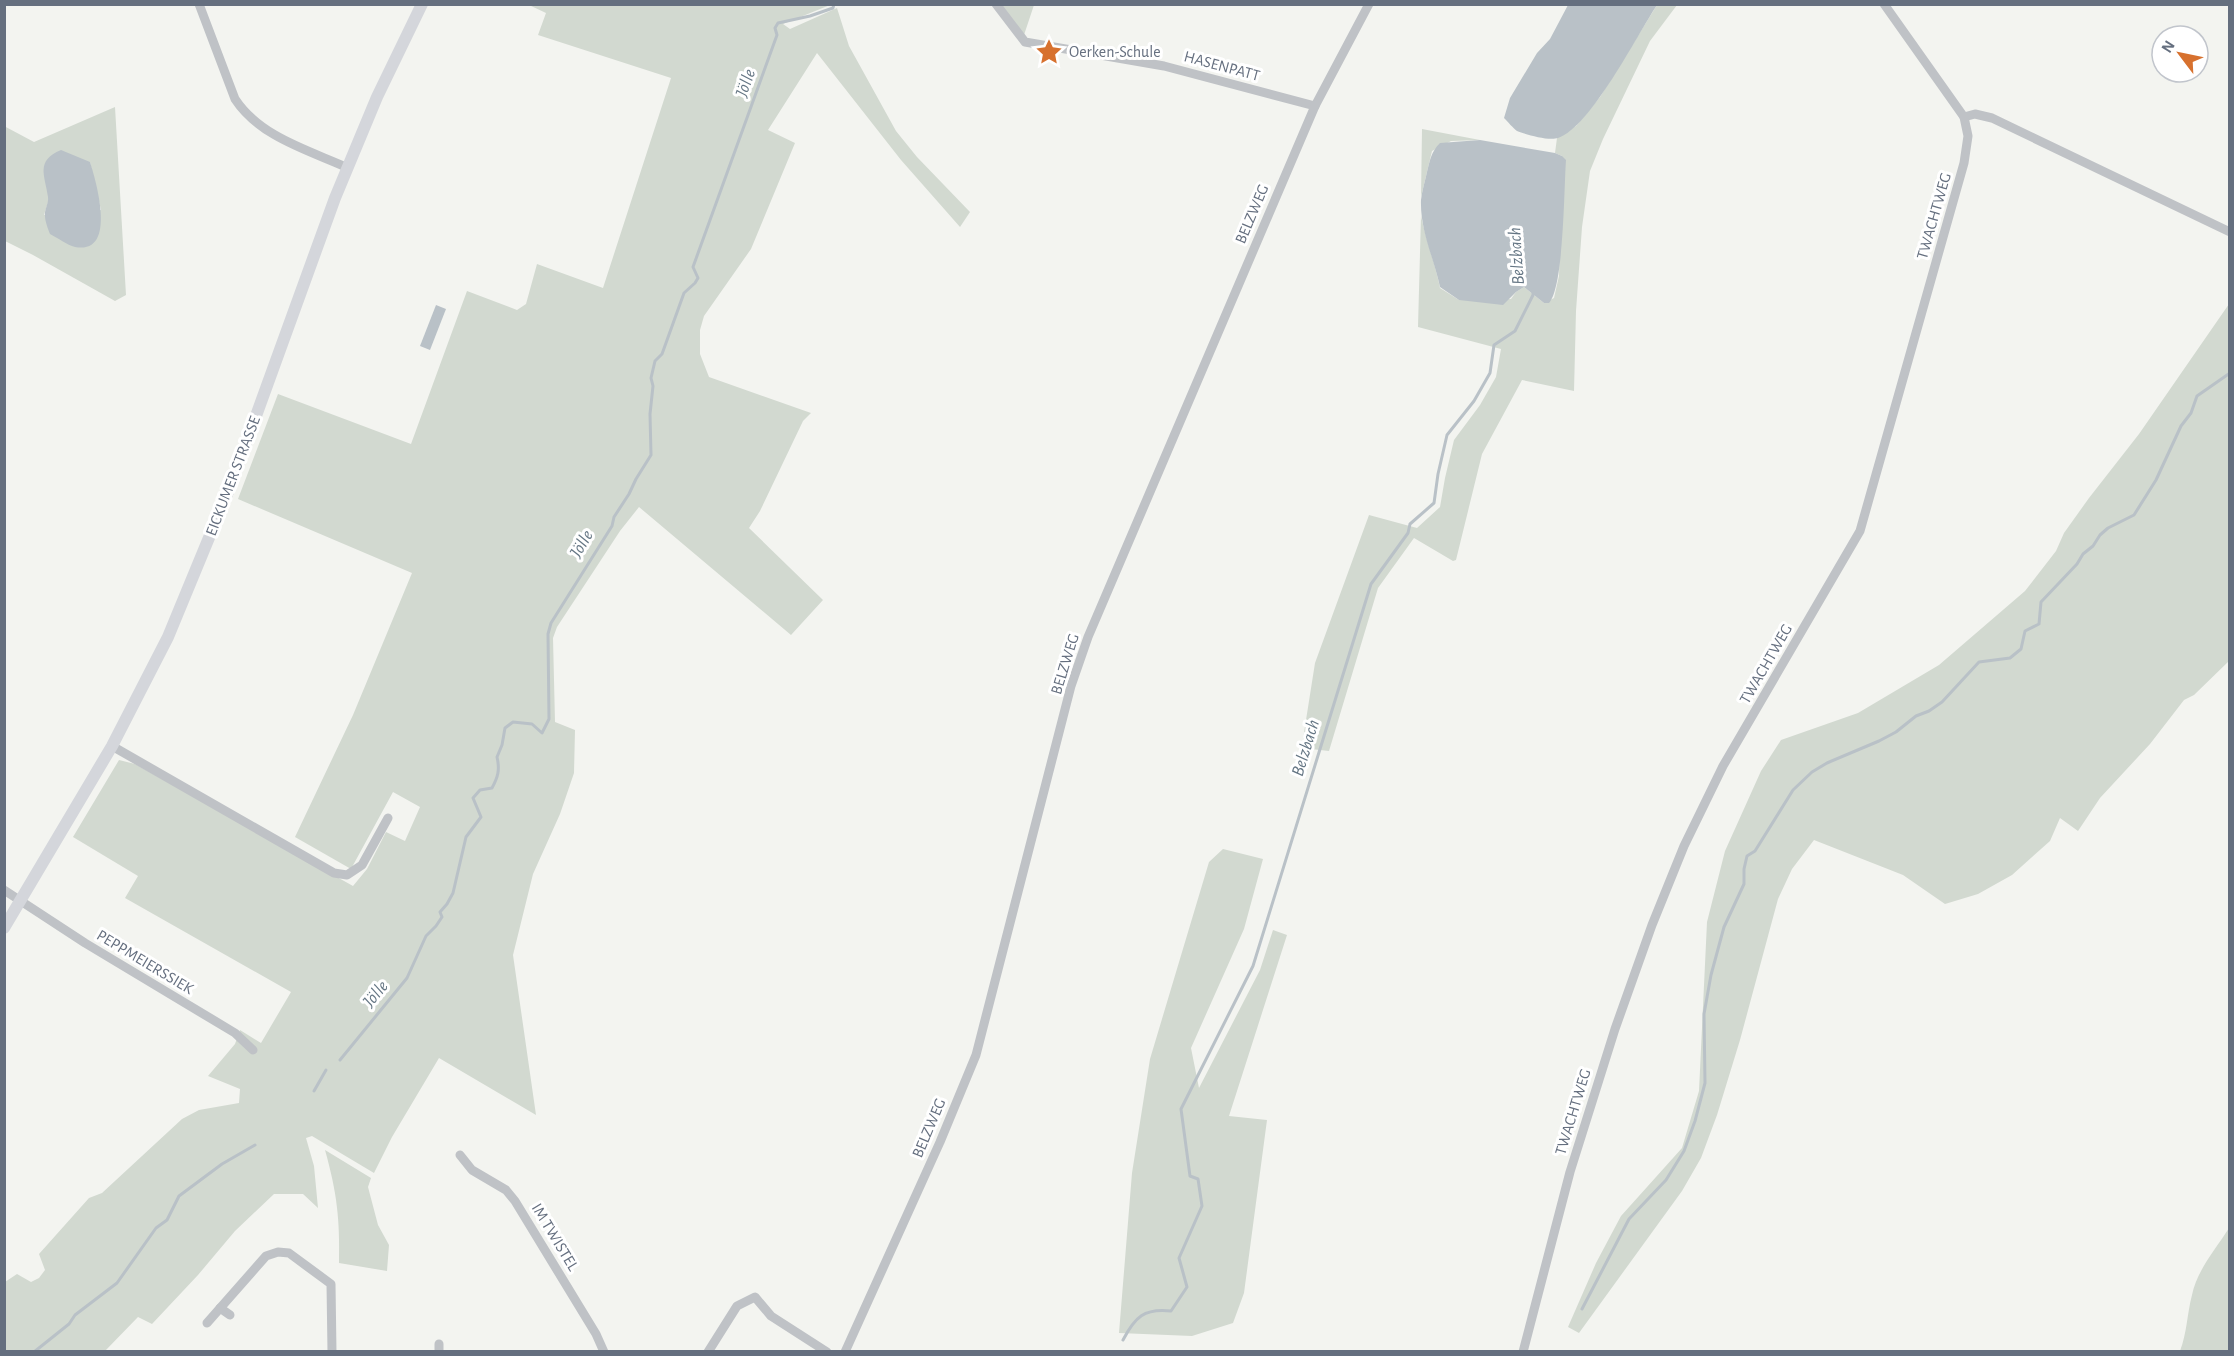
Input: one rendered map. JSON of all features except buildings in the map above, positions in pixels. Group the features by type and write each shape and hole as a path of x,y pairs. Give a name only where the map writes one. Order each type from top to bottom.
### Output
{"main road":[{"name":"EICKUMER STRASSE","path":"4,928 112,746 168,637 213,532 348,168 378,97 422,4"}],"street":[{"path":"199,4 235,99 242,110 269,133 348,168"},
{"name":"HASENPATT","path":"996,4 1025,42 1164,66 1315,106"},
{"name":"BELZWEG","path":"845,1352 940,1142 976,1055 1071,686 1088,637 1315,106 1369,4"},
{"path":"1884,4 1964,117 1975,114 1992,118 2229,232"},
{"name":"TWACHTWEG","path":"1523,1352 1570,1172 1615,1029 1652,925 1684,846 1724,766 1860,531 1964,163 1968,136 1964,117"},
{"path":"112,746 334,873 347,875 362,865 388,818"},
{"name":"PEPPMEIERSSIEK","path":"4,890 22,899 86,943 235,1033 254,1050"},
{"name":"IM TWISTEL","path":"460,1155 472,1170 506,1190 515,1201 596,1334 604,1352"},
{"path":"207,1323 266,1256 278,1252 289,1253 331,1284 332,1352"},
{"path":"708,1352 736,1306 755,1297 771,1316 827,1352"},
{"path":"220,1308 230,1316"}],"shaded area":[{"path":"529,5 830,5 783,24 790,29 837,8 849,46 896,131 917,157 970,212 960,227 901,160 817,53 768,130 795,143 751,249 704,316 700,330 700,354 709,377 811,413 803,421 760,511 749,528 823,600 791,635 639,507 620,531 557,627 553,638 555,722 575,730 574,773 560,814 533,874 513,955 536,1115 439,1058 392,1137 374,1173 312,1136 306,1138 314,1166 318,1208 303,1194 274,1194 235,1231 152,1324 138,1317 105,1351 5,1352 5,1282 17,1274 31,1282 39,1278 45,1270 39,1254 89,1198 102,1193 182,1119 199,1110 239,1103 240,1089 208,1076 235,1044 240,1030 261,1043 291,992 125,898 138,876 73,837 119,760 135,764 353,886 367,869 386,832 405,841 420,807 393,792 351,869 295,837 353,715 412,573 238,499 278,394 411,444 467,291 517,310 526,304 537,264 603,288 671,78 538,35 546,13"},
{"path":"1001,5 1034,5 1024,35"},
{"path":"1657,5 1677,5 1650,41 1590,171 1582,227 1576,311 1574,391 1522,380 1482,454 1456,560 1453,561 1414,538 1378,588 1329,751 1311,749 1303,739 1315,663 1369,515 1417,528 1440,507 1454,440 1480,405 1496,377 1501,349 1418,327 1421,216 1440,288 1459,300 1511,299 1524,287 1544,303 1554,298 1559,276 1562,156 1555,153 1557,138 1576,126 1600,97"},
{"path":"115,107 126,295 115,301 5,241 4,126 34,142","holes":["90,162 101,210 44,215 49,199"]},
{"path":"1422,129 1480,140 1451,141 1432,151 1421,197"},
{"path":"2229,304 2229,661 2194,695 2184,700 2150,744 2100,798 2078,831 2060,818 2050,841 2012,875 1978,894 1945,904 1903,875 1814,840 1792,869 1778,899 1740,1040 1701,1158 1682,1191 1579,1333 1568,1327 1596,1263 1621,1216 1682,1148 1699,1091 1707,922 1725,851 1761,771 1781,740 1858,713 1939,665 2025,591 2056,551 2064,533 2139,434"},
{"path":"1223,849 1263,859 1244,929 1191,1048 1199,1088 1260,970 1273,930 1287,935 1229,1116 1267,1120 1244,1293 1233,1323 1192,1336 1119,1333 1132,1173 1150,1059 1209,862"},
{"path":"325,1150 371,1178 368,1187 378,1225 389,1245 387,1271 339,1263 337,1206"},
{"path":"2229,1228 2229,1351 2180,1351 2194,1286 2202,1268"}],"water":[{"path":"1568,5 1657,5 1599,99 1571,130 1554,139 1517,131 1504,118 1510,98 1537,53 1550,39"},
{"path":"1480,140 1555,153 1566,160 1558,278 1549,303 1544,303 1524,287 1503,305 1459,300 1440,287 1421,211 1421,197 1429,164 1440,143"},
{"path":"61,150 90,162 93,171 101,215 96,240 88,246 75,247 66,243 50,234 46,223 48,199 44,175 45,164 53,154"},
{"path":"436,305 446,309 430,350 420,346"}],"waterway":[{"name":"Jölle","path":"340,1060 407,978 426,936 442,917 440,912 453,893 466,837 481,817 473,798 480,790 492,788 494,784 498,770 497,757 505,728 513,722 532,724 542,733 549,719 548,634 551,623 612,526 614,517 651,455 650,414 653,386 651,378 655,361 662,354 684,293 698,278 693,267 777,35 775,28 778,23 810,16 833,8 834,4"},
{"name":"Belzbach","path":"1123,1340 1141,1316 1154,1311 1171,1311 1187,1287 1179,1258 1202,1206 1198,1179 1190,1176 1181,1109 1253,966 1371,584 1408,533 1410,524 1434,503 1447,435 1474,401 1490,373 1494,345 1515,331 1533,295 1533,290"},
{"path":"1582,1309 1629,1219 1666,1180 1684,1151 1695,1121 1705,1083 1704,1014 1711,975 1724,927 1744,884 1747,856 1755,851 1793,790 1812,772 1827,763 1879,741 1896,732 1916,716 1929,711 1942,702 1979,662 2010,658 2021,649 2025,631 2039,624 2041,602 2077,564 2083,554 2093,546 2100,535 2108,528 2134,515 2156,480 2181,426 2191,413 2197,396 2230,373"},
{"name":"Jölle","path":"314,1091 326,1070"},
{"name":"Jölle","path":"34,1352 69,1324 75,1315 117,1283 156,1228 167,1220 179,1196 222,1164 255,1145"}],"place":[{"name":"Oerken-Schule","path":"1049,52"}]}
